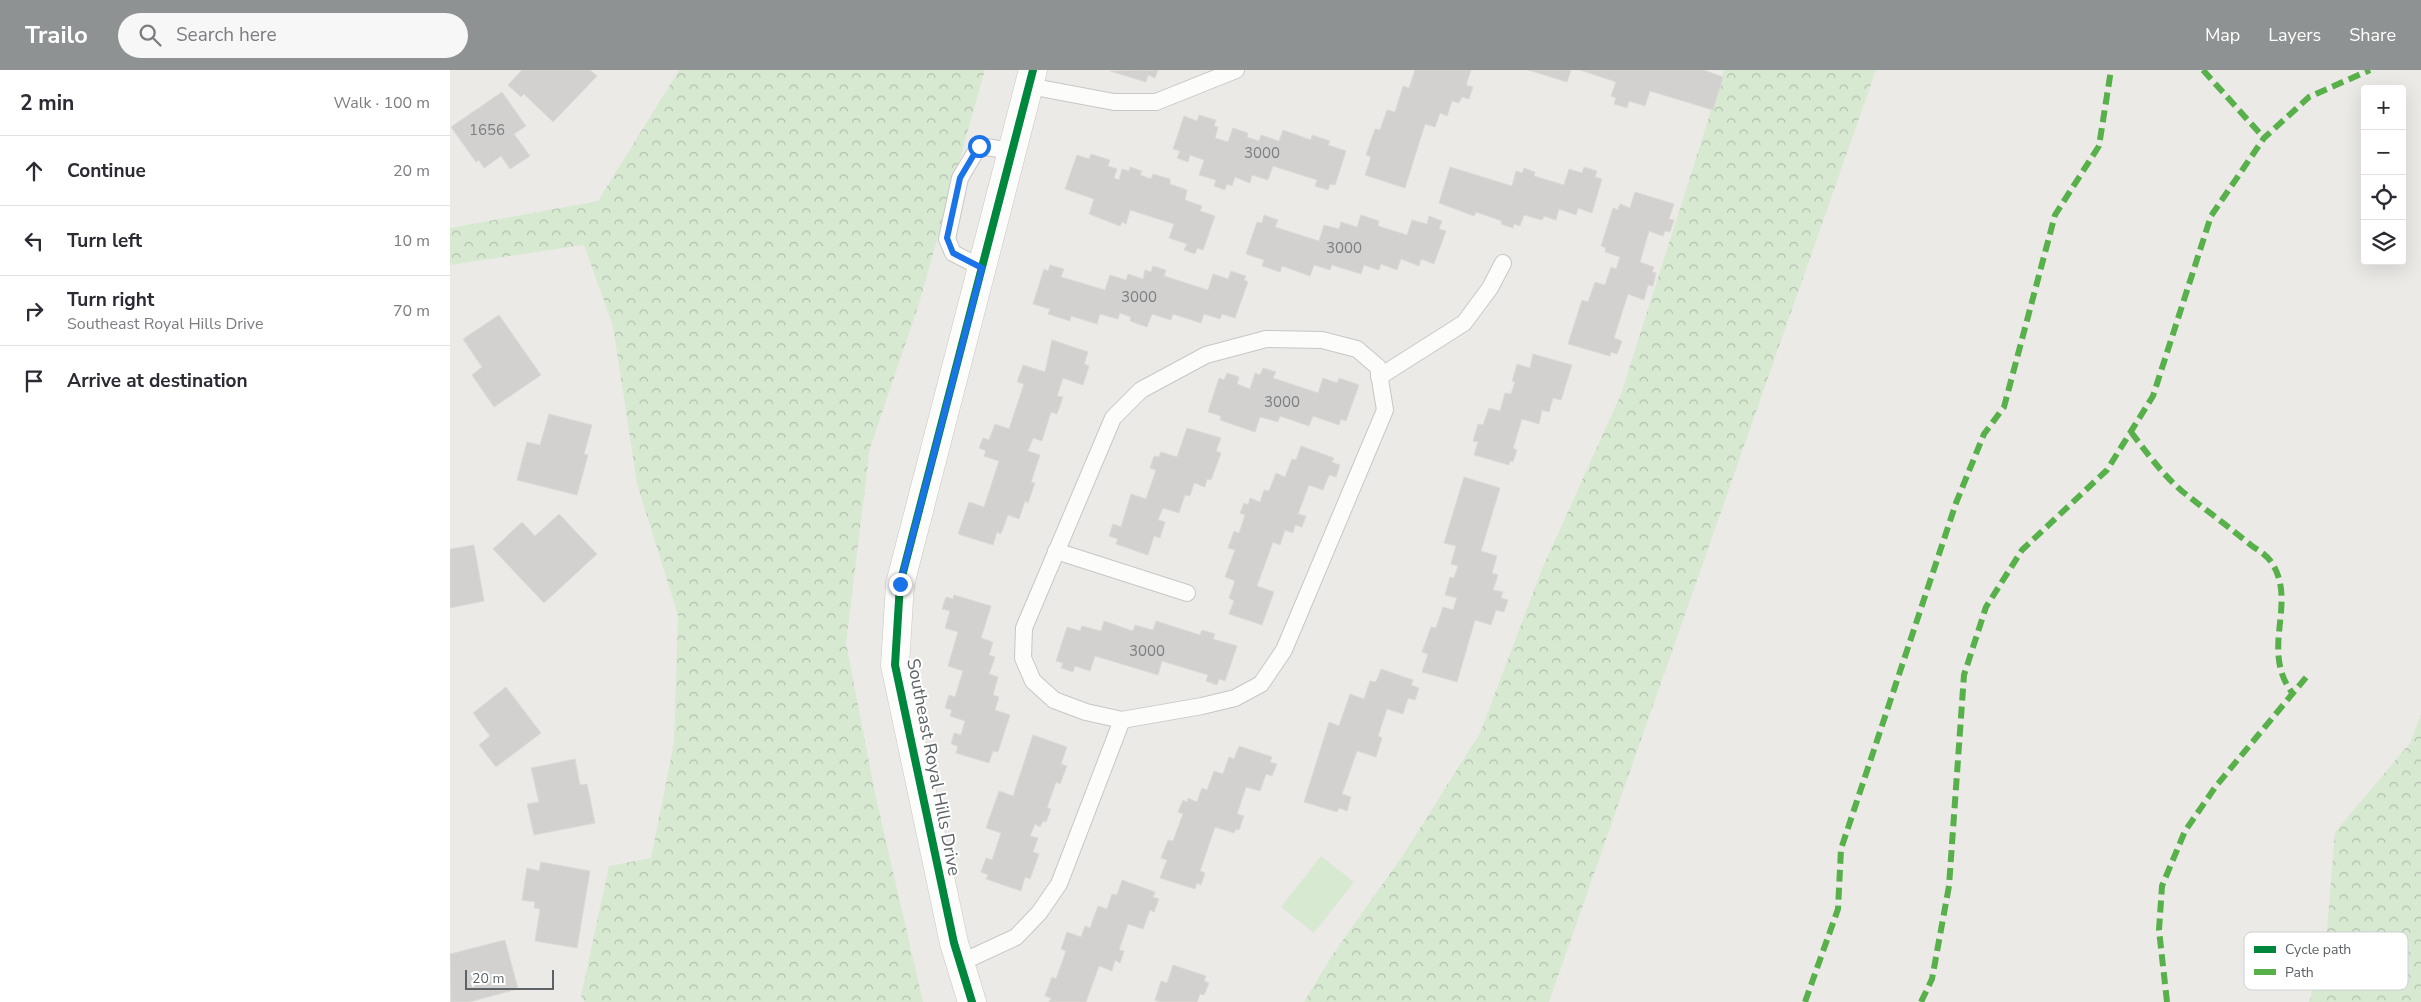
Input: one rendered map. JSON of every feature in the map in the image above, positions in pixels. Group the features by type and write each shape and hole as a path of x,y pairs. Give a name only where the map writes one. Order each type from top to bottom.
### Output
{"street":[{"name":"Southeast Royal Hills Drive","path":"972,1002 952,933 895,665 900,584 1031,78"}],"lane":[{"path":"1031,78 1114,102 1156,102 1236,70"},
{"path":"982,268 953,253 947,238 960,178 979,146 1012,151"},
{"path":"1379,377 1464,323 1490,288 1503,263"},
{"path":"1266,339 1322,340 1357,349 1378,367 1379,377 1385,410 1284,650 1261,684 1236,698 1122,720 1086,712 1054,700 1033,681 1023,658 1024,628 1112,418 1142,390 1206,354 1266,339"},
{"path":"1056,551 1187,593"},
{"path":"960,963 1016,938 1039,913 1054,892 1059,884 1122,720"}],"green space":[{"path":"679,70 985,70 918,307 870,448 846,643 875,793 923,1002 585,1002 581,996 609,866 651,858 674,743 678,615 637,484 613,326 584,245 450,265 450,228 598,201"},
{"path":"1724,70 1876,70 1549,1002 1304,1002 1331,957 1403,855 1480,733 1542,569 1621,394"},
{"path":"2421,715 2421,1002 2309,1002 2312,990 2408,990 2408,932 2327,932 2335,832 2410,743"},
{"path":"1321,856 1354,882 1314,933 1281,907"}],"building":[{"path":"522,70 590,70 597,76 553,122 524,94 521,97 508,85"},
{"path":"1158,70 1155,78 1148,75 1146,82 1110,71"},
{"path":"1415,70 1471,70 1466,85 1473,87 1469,99 1462,97 1459,103 1452,101 1447,116 1440,113 1435,127 1425,124 1405,188 1365,175 1371,157 1366,155 1375,129 1380,130 1387,110 1395,112 1403,86 1409,88"},
{"path":"1528,70 1571,70 1567,82"},
{"path":"1580,70 1704,70 1723,77 1713,110 1650,91 1645,106 1629,101 1627,108 1614,104 1616,98 1611,96 1616,82"},
{"path":"502,92 526,126 514,134 530,156 510,169 501,156 484,168 479,160 476,162 451,127"},
{"path":"1199,115 1216,120 1214,126 1218,127 1215,138 1228,142 1233,128 1248,133 1247,137 1259,141 1261,135 1279,141 1283,130 1311,140 1312,135 1330,141 1328,145 1346,151 1335,185 1330,184 1328,190 1315,186 1317,180 1273,166 1268,180 1252,175 1250,183 1235,177 1232,186 1227,184 1225,190 1214,186 1216,180 1199,175 1204,160 1190,155 1188,162 1177,158 1180,151 1173,149 1184,116 1197,121"},
{"path":"1091,154 1110,160 1108,166 1117,169 1114,178 1119,180 1122,169 1129,171 1130,167 1142,171 1140,175 1151,179 1153,174 1170,179 1170,184 1187,190 1185,200 1202,206 1200,211 1215,216 1203,250 1197,248 1195,254 1184,250 1187,244 1169,238 1174,224 1130,210 1126,224 1122,222 1120,226 1089,214 1094,199 1065,189 1077,155 1089,159"},
{"path":"1450,167 1512,186 1516,171 1522,173 1524,168 1535,172 1534,176 1564,185 1569,169 1582,173 1584,167 1597,171 1595,177 1602,179 1592,213 1578,208 1576,215 1559,209 1556,220 1544,216 1542,220 1524,215 1520,226 1514,224 1513,228 1501,224 1502,221 1476,212 1474,216 1439,203"},
{"path":"1635,192 1674,204 1669,219 1674,220 1670,232 1665,231 1663,236 1649,231 1640,262 1654,267 1652,272 1656,273 1653,286 1648,285 1644,300 1628,294 1614,338 1622,341 1617,354 1611,352 1610,356 1568,344 1582,300 1588,302 1595,282 1605,285 1611,267 1616,269 1620,257 1605,252 1606,248 1601,246 1613,208 1618,210 1620,204 1630,208"},
{"path":"1264,215 1278,220 1275,227 1319,241 1324,225 1339,229 1341,222 1357,227 1361,215 1379,221 1378,226 1407,235 1412,220 1427,224 1429,216 1442,221 1439,229 1446,231 1434,264 1421,259 1419,266 1401,259 1397,270 1381,264 1379,270 1364,265 1361,274 1332,265 1330,270 1314,265 1310,276 1282,266 1280,272 1262,266 1264,260 1246,254 1257,222 1262,223"},
{"path":"1050,265 1064,269 1061,277 1105,290 1110,275 1126,280 1128,274 1143,279 1145,270 1151,272 1153,266 1166,270 1164,276 1208,290 1213,274 1228,279 1231,271 1246,276 1244,280 1248,282 1235,318 1222,314 1220,319 1204,314 1201,323 1173,314 1171,320 1152,314 1147,327 1130,321 1131,317 1120,313 1118,319 1100,314 1097,324 1071,316 1070,321 1048,314 1050,309 1033,304 1044,269 1048,271"},
{"path":"499,315 541,375 494,407 472,375 482,367 463,339"},
{"path":"1052,340 1088,352 1084,364 1089,366 1083,385 1063,378 1057,396 1063,397 1057,414 1051,412 1042,441 1033,438 1028,451 1040,455 1031,482 1035,483 1028,503 1025,501 1019,519 1008,515 1001,534 997,532 993,545 958,534 969,502 984,507 999,461 984,456 986,451 979,448 983,438 989,440 995,424 1009,429 1024,384 1017,382 1023,365 1045,372"},
{"path":"1533,354 1572,365 1561,400 1553,398 1549,412 1542,410 1539,424 1522,419 1513,448 1517,450 1513,462 1510,461 1509,465 1474,455 1478,442 1473,441 1478,424 1483,425 1489,408 1500,411 1505,393 1511,394 1515,382 1512,381 1517,364 1530,368"},
{"path":"1263,368 1276,372 1273,378 1318,393 1323,378 1337,383 1339,378 1359,385 1346,421 1341,419 1339,425 1313,416 1309,426 1280,416 1278,422 1260,417 1255,432 1220,420 1221,416 1208,412 1219,378 1224,380 1227,373 1239,377 1237,384 1250,389 1255,373 1260,375"},
{"path":"549,414 592,425 584,454 588,455 577,495 517,480 527,442 540,445"},
{"path":"1187,428 1221,438 1216,451 1221,453 1211,480 1207,479 1205,487 1194,483 1190,496 1185,495 1179,513 1163,508 1158,520 1165,522 1160,538 1154,536 1148,555 1116,544 1118,539 1109,536 1113,524 1121,527 1131,494 1146,499 1156,470 1150,468 1154,456 1159,457 1161,452 1177,457"},
{"path":"1301,446 1334,458 1332,462 1340,465 1336,477 1329,475 1323,490 1309,485 1298,514 1306,516 1302,527 1295,525 1293,533 1285,530 1280,545 1273,542 1257,586 1274,592 1262,625 1229,614 1234,601 1229,598 1235,581 1225,577 1235,550 1228,548 1234,531 1239,533 1245,515 1240,513 1244,503 1248,505 1250,498 1260,502 1264,490 1269,491 1276,473 1285,477 1292,459 1296,460"},
{"path":"1464,477 1500,488 1481,551 1497,556 1492,573 1498,575 1493,590 1503,592 1501,598 1508,600 1504,612 1496,610 1491,625 1475,620 1457,682 1422,672 1428,654 1422,652 1431,627 1436,628 1443,607 1453,610 1457,598 1445,595 1450,577 1454,578 1458,566 1451,564 1456,546 1444,543"},
{"path":"559,514 597,554 544,603 493,549 522,522 535,536"},
{"path":"474,545 484,601 450,608 450,549"},
{"path":"954,595 991,606 981,638 993,642 989,655 995,657 989,674 998,677 993,695 999,697 995,710 1010,715 998,752 993,751 989,763 956,753 958,746 951,744 954,733 961,735 965,721 950,716 952,710 945,708 949,695 955,697 963,671 948,666 958,632 945,628 950,611 942,609 946,597 953,599"},
{"path":"1104,621 1133,631 1135,625 1153,630 1156,621 1200,635 1202,630 1215,634 1213,639 1237,646 1225,681 1219,679 1217,685 1206,681 1208,675 1162,661 1158,675 1095,656 1090,671 1075,666 1073,672 1061,668 1063,663 1056,661 1067,627 1080,631 1082,626 1101,631"},
{"path":"1381,669 1413,680 1411,685 1419,688 1415,700 1408,698 1403,714 1387,709 1378,736 1382,738 1376,757 1357,751 1342,794 1351,797 1347,811 1339,808 1337,812 1304,802 1329,722 1339,726 1350,694 1364,699 1370,681 1376,682"},
{"path":"506,687 541,733 496,767 479,745 490,736 473,713"},
{"path":"1033,735 1067,747 1061,764 1067,766 1060,784 1056,782 1047,808 1051,809 1046,822 1043,821 1040,827 1035,824 1030,836 1038,838 1033,852 1039,854 1030,879 1025,877 1021,891 986,879 988,875 981,872 986,858 992,860 1001,833 986,828 999,791 1013,796"},
{"path":"1239,746 1272,757 1270,762 1277,764 1272,776 1266,774 1260,791 1246,787 1237,814 1244,816 1239,830 1236,829 1234,833 1215,827 1200,871 1205,873 1201,885 1197,883 1195,889 1160,878 1167,860 1161,858 1168,840 1173,841 1183,814 1178,812 1183,800 1187,802 1188,798 1197,802 1202,788 1207,790 1214,771 1223,774 1229,757 1234,759"},
{"path":"575,759 580,785 587,784 595,823 534,835 527,804 539,802 531,768"},
{"path":"541,862 590,871 577,948 535,941 540,909 534,908 535,902 522,900 527,868 539,871"},
{"path":"1122,880 1155,892 1153,897 1159,899 1154,912 1150,910 1143,929 1128,924 1119,950 1124,951 1120,963 1115,960 1112,971 1099,966 1086,1002 1049,1002 1051,998 1045,996 1052,977 1056,979 1066,951 1061,949 1067,932 1081,937 1085,926 1090,928 1098,906 1107,909 1112,894 1117,895"},
{"path":"505,940 518,989 469,1002 451,1002 450,954"},
{"path":"1173,965 1206,976 1204,981 1209,983 1204,995 1200,994 1197,1002 1160,1002 1155,1000 1161,981 1167,983"}],"marked path":[{"path":"1805,1002 1838,909 1841,849 1956,503 1984,434 2004,407 2055,215 2099,146 2111,70"},
{"path":"2203,70 2264,138"},
{"path":"1921,1002 1932,979 1949,886 1964,675 1986,607 2022,550 2107,470 2153,396 2211,216 2264,138 2309,97 2370,70"},
{"path":"2131,432 2175,485 2263,553 2272,563 2279,579 2281,595 2278,644 2279,661 2283,677 2293,694"},
{"path":"2167,1002 2159,930 2162,886 2185,831 2216,786 2308,675"}],"cycle path":[{"path":"972,1002 954,943 895,665 900,584 1033,70"}],"route":[{"path":"900,584 982,268 953,253 947,238 960,178 979,146"}]}
